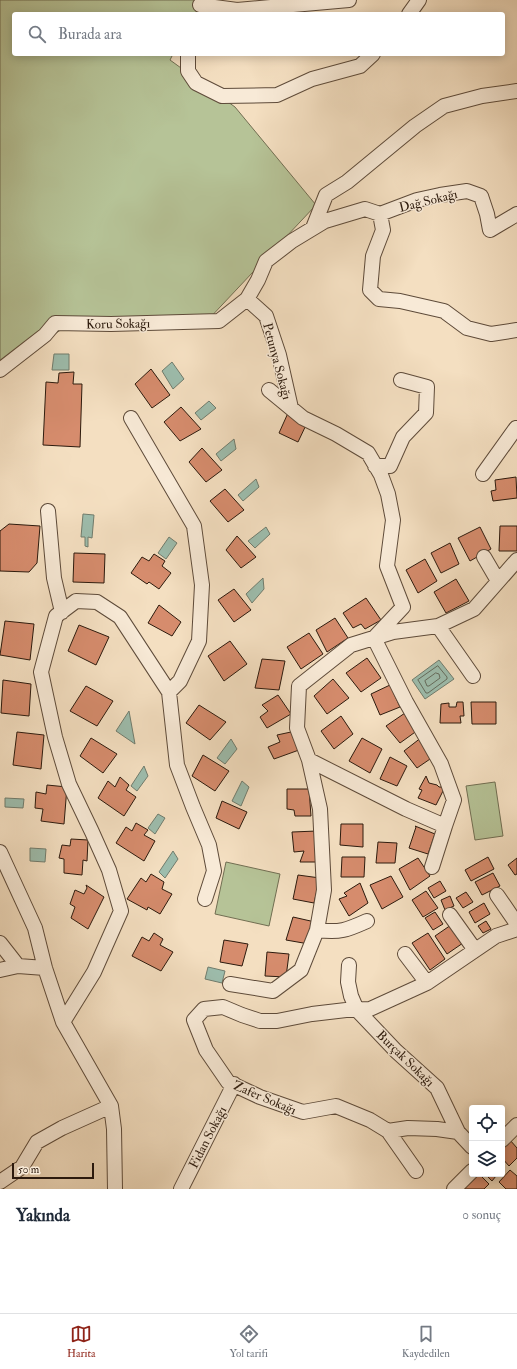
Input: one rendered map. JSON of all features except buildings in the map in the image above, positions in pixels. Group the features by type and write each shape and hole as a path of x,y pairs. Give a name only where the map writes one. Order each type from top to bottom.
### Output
{"street":[{"path":"199,6 237,10 349,0"},
{"path":"410,12 419,0"},
{"path":"188,56 188,71 196,83 222,96 277,95 312,79 360,66 371,56"},
{"path":"313,228 326,195 347,182 415,126 444,106 482,96 517,91"},
{"name":"Dağ Sokağı","path":"380,214 417,200 440,194 467,191 481,196 490,230 517,214"},
{"path":"247,299 258,280 266,261 292,241 325,221 366,209 380,214 383,230 373,256 370,290 379,299 400,301 444,311 467,328 492,334 517,330"},
{"name":"Koru Sokağı","path":"0,370 45,335 55,323 219,321 247,299"},
{"name":"Petunya Sokağı","path":"247,299 266,316 279,355 290,408"},
{"path":"375,466 390,466 403,437 426,413 427,387 401,380"},
{"path":"269,390 303,418 336,434 368,454 381,475 388,494 393,520 387,566 403,607 374,638"},
{"path":"131,418 194,526 202,585 199,641 180,681 169,692"},
{"path":"483,474 517,428"},
{"path":"48,511 54,578 62,612"},
{"path":"484,557 498,581"},
{"path":"230,984 273,991 301,970 317,930 324,890 320,810 309,760 297,728 299,686 351,645 393,632 438,626 474,609 517,560"},
{"path":"63,1022 94,972 121,911 109,870 69,784 55,737 41,672 56,616 76,601 97,602 120,617 169,692 177,765 209,845 214,871 205,898"},
{"path":"438,626 473,676"},
{"path":"374,638 406,702 441,764 454,800 432,867"},
{"path":"309,760 406,809 445,826"},
{"path":"0,852 35,928 45,968 63,1022 111,1106 114,1129 115,1189"},
{"path":"497,894 517,924"},
{"path":"450,915 475,950"},
{"path":"317,930 332,932 348,930 367,921"},
{"name":"Zafer Sokağı","path":"388,1131 370,1120 336,1106 302,1112 260,1097 228,1082 206,1050 194,1020 204,1009 223,1007 260,1021 277,1021 312,1014 370,1009 427,983 496,936 517,929"},
{"path":"0,943 18,966"},
{"path":"405,954 427,983"},
{"path":"349,965 348,982 351,996 357,1010"},
{"path":"0,970 18,966 45,968"},
{"name":"Burçak Sokağı","path":"357,1010 396,1051 437,1088 458,1132"},
{"name":"Fidan Sokağı","path":"180,1189 234,1084"},
{"path":"0,1182 22,1167 37,1142 62,1128 111,1106"},
{"path":"505,1137 517,1125"},
{"path":"416,1171 388,1131 408,1128 437,1129 458,1132 469,1144"},
{"path":"454,1189 469,1174"}],"shaded area":[{"path":"0,0 202,0 196,12 12,12 12,56 172,56 170,60 235,107 316,205 206,322 62,329 0,371"},
{"path":"495,782 503,836 475,840 466,786"},
{"path":"226,862 280,874 269,926 215,914"}],"water":[{"path":"54,354 69,354 69,370 52,370"},
{"path":"172,362 184,379 173,389 162,371"},
{"path":"209,401 216,408 201,420 195,413"},
{"path":"234,439 236,449 221,461 216,454"},
{"path":"256,479 259,487 243,501 238,495"},
{"path":"83,514 94,515 92,538 88,537 88,547 85,546 85,537 81,537"},
{"path":"266,527 270,534 255,548 248,541"},
{"path":"169,537 177,543 166,559 158,553"},
{"path":"263,578 264,589 252,603 246,594"},
{"path":"439,660 454,679 425,699 412,680"},
{"path":"129,711 135,744 116,731"},
{"path":"231,739 237,749 225,764 217,758"},
{"path":"144,766 148,776 137,791 131,786"},
{"path":"242,781 249,787 241,806 232,801"},
{"path":"5,798 24,799 23,808 5,807"},
{"path":"158,814 165,818 155,834 148,828"},
{"path":"30,848 46,849 45,862 30,861"},
{"path":"173,851 178,859 165,878 159,872"},
{"path":"208,967 225,971 222,983 205,979"}]}
